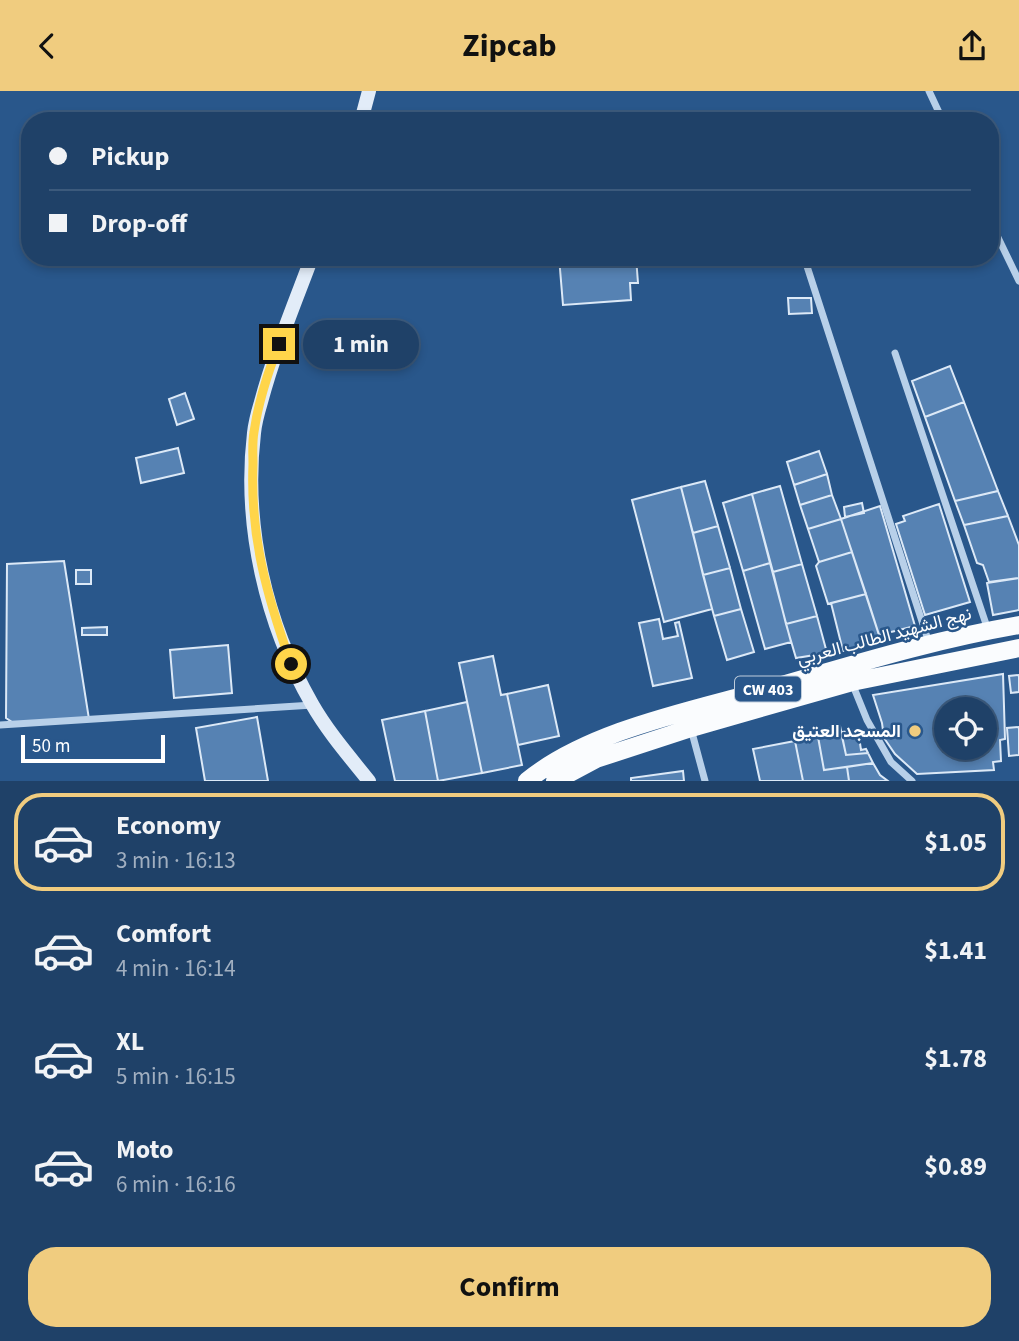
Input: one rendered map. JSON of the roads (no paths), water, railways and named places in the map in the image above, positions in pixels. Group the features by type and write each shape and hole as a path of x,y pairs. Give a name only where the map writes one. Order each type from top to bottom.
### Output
{"main road":[{"path":"363,112 369,91"},
{"path":"309,266 269,370 254,432 253,521 259,560 272,611 291,664 337,742 369,781"},
{"name":"نهج الشهيد الطالب العربي","path":"527,781 558,759 656,720 929,643 1019,625"},
{"name":"نهج الشهيد الطالب العربي","path":"555,781 576,775 596,759 852,682 1019,648"}],"street":[{"path":"929,91 939,112"},
{"path":"999,240 1019,281"},
{"path":"807,266 929,643"},
{"path":"895,352 988,630"},
{"path":"852,682 867,720 891,761 912,781"},
{"path":"0,725 313,705"},
{"path":"691,729 705,781"}],"place":[{"name":"المسجد العتيق","path":"915,731"}]}
